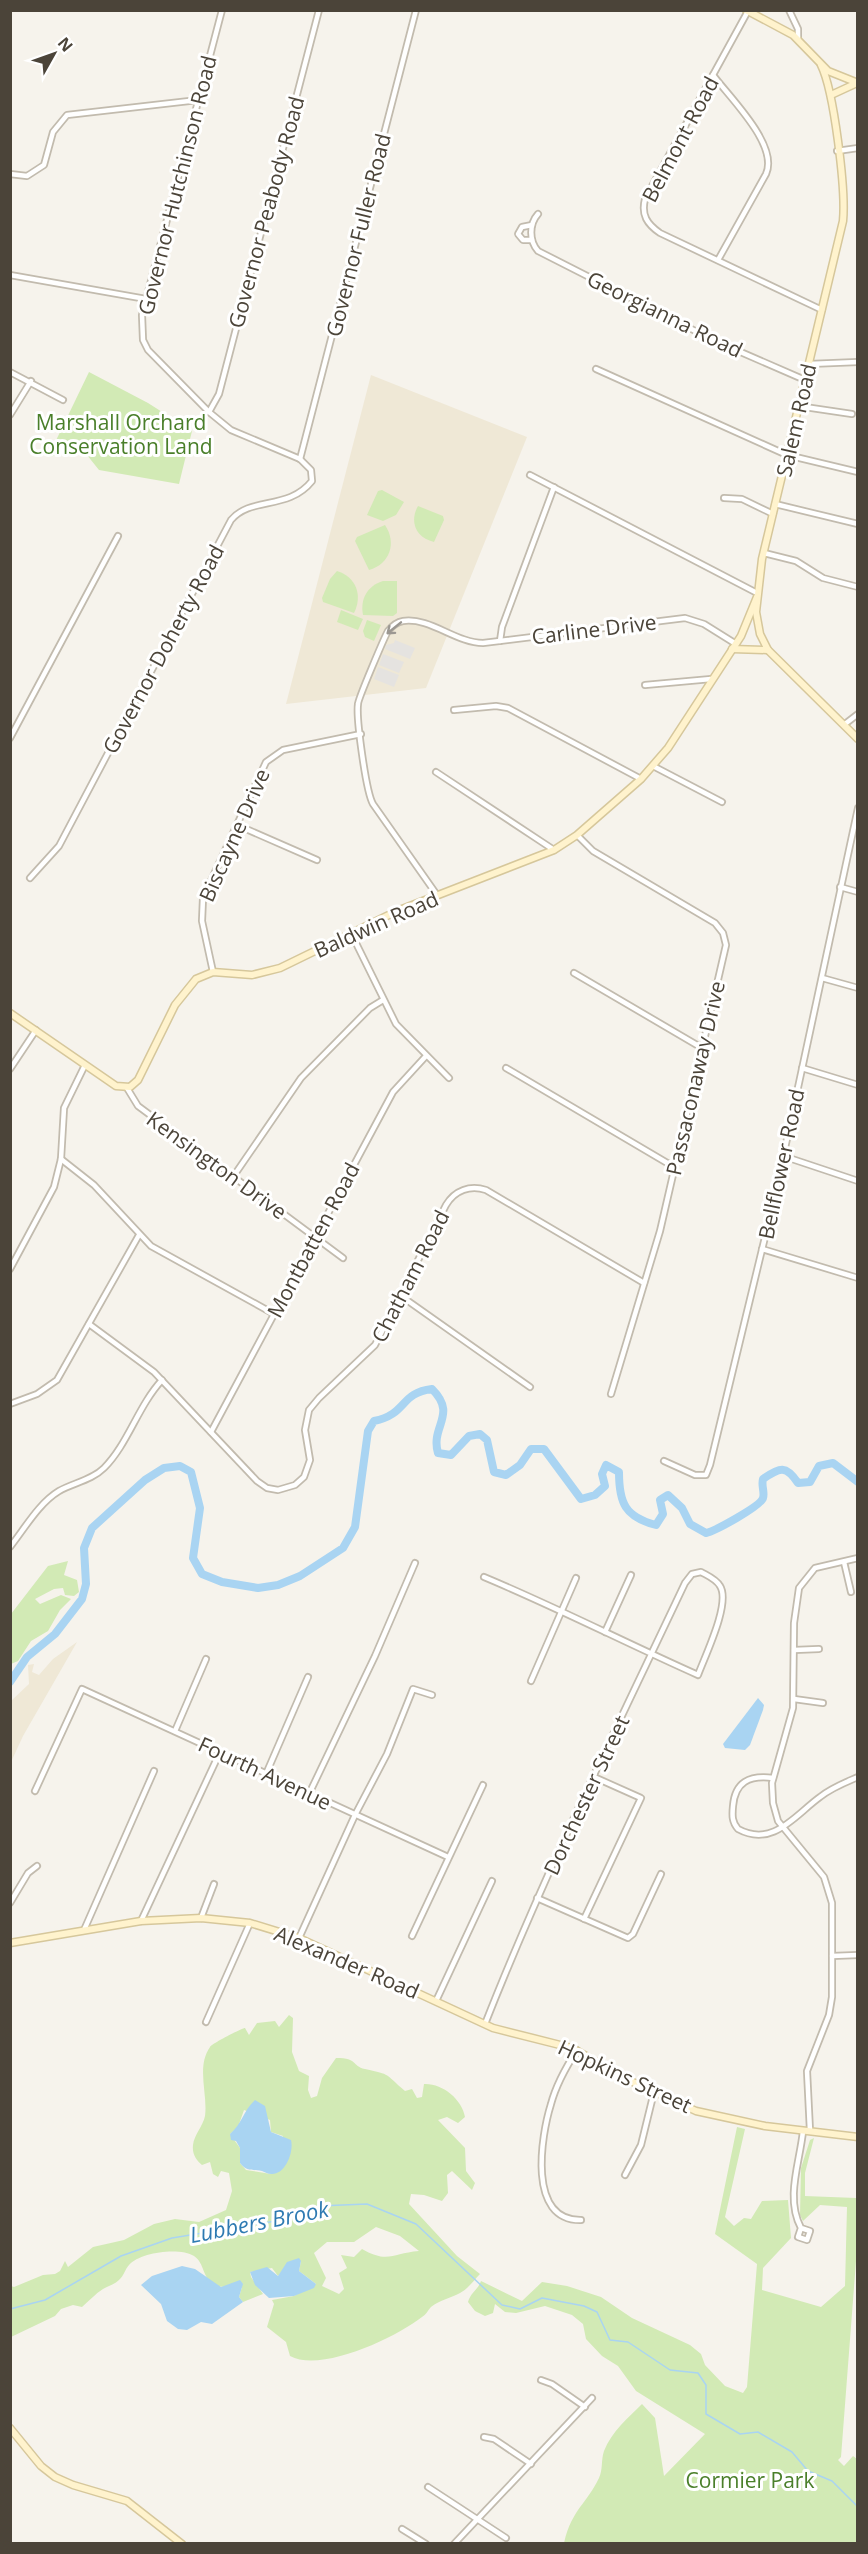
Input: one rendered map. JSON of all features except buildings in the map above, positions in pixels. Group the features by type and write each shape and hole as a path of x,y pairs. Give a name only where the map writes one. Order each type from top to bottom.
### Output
{"street":[{"name":"Governor Hutchinson Road","path":"222,10 146,299 141,328 148,350 209,412 231,430 300,459"},
{"name":"Governor Peabody Road","path":"209,412 219,394 319,10"},
{"name":"Governor Fuller Road","path":"300,459 416,10"},
{"path":"789,10 798,29 798,39"},
{"path":"747,11 782,28 798,39 821,65 836,76 857,83"},
{"name":"Belmont Road","path":"747,11 647,195 643,207 648,224 660,233 822,310"},
{"name":"Salem Road","path":"821,65 831,95 843,221 764,553 757,595 758,624 768,650 858,739"},
{"path":"713,75 760,138 769,160 766,174 718,260"},
{"path":"831,95 857,83"},
{"path":"10,174 27,176 44,165 53,132 67,115 198,100"},
{"path":"837,151 858,148"},
{"name":"Georgianna Road","path":"538,214 532,225 532,240 538,251 713,340 805,380"},
{"name":"Georgianna Road","path":"532,225 522,227 518,234 523,240 532,240"},
{"path":"10,275 146,299"},
{"path":"809,364 858,362"},
{"path":"596,369 787,455 858,472"},
{"path":"10,372 31,381 63,400"},
{"path":"10,415 31,381"},
{"path":"798,406 852,414"},
{"name":"Governor Doherty Road","path":"30,878 59,846 231,520 245,508 284,501 310,484 311,470 300,459"},
{"path":"531,475 757,595"},
{"path":"500,641 502,627 554,487"},
{"path":"724,498 742,499 773,514"},
{"path":"775,504 858,524"},
{"path":"10,738 118,536"},
{"path":"764,553 796,561 823,578 858,587"},
{"name":"Baldwin Road","path":"213,972 243,975 265,973 290,964 351,933 437,895 554,850 578,835 641,779 690,717 711,679 747,625 757,595"},
{"name":"Carline Drive","path":"437,895 370,798 358,702 391,627 408,621 472,643 685,618 704,624 734,646"},
{"path":"734,646 768,650"},
{"path":"645,685 711,679"},
{"path":"454,710 496,706 508,708 641,779"},
{"path":"845,724 858,714"},
{"name":"Biscayne Drive","path":"213,972 202,921 202,906 206,891 261,770 271,757 289,748 361,734"},
{"path":"653,766 722,802"},
{"path":"436,772 554,850"},
{"name":"Bellflower Road","path":"664,1461 695,1474 705,1475 762,1249 858,808"},
{"path":"237,825 317,860"},
{"name":"Passaconaway Drive","path":"578,835 592,851 715,923 723,933 726,945 660,1231 611,1394"},
{"path":"840,887 858,892"},
{"path":"351,933 396,1024 450,1078"},
{"path":"10,1013 116,1086 127,1088 134,1085 141,1075 170,1014 186,989 196,979 213,972"},
{"path":"574,974 702,1048"},
{"path":"822,978 858,988"},
{"path":"233,1177 301,1078 370,1008 383,1000"},
{"path":"10,1069 36,1030"},
{"name":"Montbatten Road","path":"211,1432 393,1092 426,1056"},
{"path":"10,1269 54,1187 61,1160 65,1102 85,1065"},
{"path":"506,1068 674,1167"},
{"path":"802,1068 858,1085"},
{"name":"Kensington Drive","path":"127,1088 138,1107 343,1258"},
{"path":"783,1156 858,1181"},
{"path":"61,1160 94,1185 139,1234 164,1255 274,1314"},
{"name":"Chatham Road","path":"88,1324 137,1358 162,1380 261,1485 278,1490 295,1485 304,1477 309,1466 305,1430 309,1410 319,1398 370,1352 449,1201 461,1191 471,1188 491,1192 644,1283"},
{"path":"10,1404 37,1394 57,1380 139,1234"},
{"path":"762,1249 858,1278"},
{"path":"401,1296 530,1387"},
{"path":"10,1546 46,1500 63,1489 97,1474 106,1466 142,1406 162,1380"},
{"path":"801,2228 794,2207 796,2167 806,2131 807,2072 830,2013 832,1909 828,1886 819,1870 783,1829 773,1806 772,1778 788,1731 794,1699 796,1599 802,1581 814,1568 858,1558"},
{"path":"844,1562 851,1593"},
{"path":"309,1794 375,1656 415,1563"},
{"name":"Dorchester Street","path":"485,2024 537,1898 685,1583 696,1572 711,1578 722,1588 723,1600 698,1675 652,1654"},
{"path":"605,1632 631,1575"},
{"path":"484,1576 652,1654"},
{"path":"531,1681 576,1578"},
{"path":"794,1650 819,1649"},
{"path":"175,1731 206,1659"},
{"path":"266,1774 308,1677"},
{"name":"Fourth Avenue","path":"35,1791 82,1689 448,1857"},
{"path":"299,1938 355,1815 387,1754 412,1689 432,1695"},
{"path":"794,1699 823,1703"},
{"path":"141,1921 220,1752"},
{"path":"84,1930 154,1771"},
{"path":"584,1919 641,1798 594,1777"},
{"path":"772,1778 748,1779 738,1785 734,1796 733,1821 738,1829 747,1833 767,1834 783,1829 824,1794 858,1777"},
{"path":"412,1936 483,1785"},
{"path":"10,1903 28,1873 37,1866"},
{"path":"537,1898 630,1938 661,1874"},
{"path":"436,2001 492,1881"},
{"path":"201,1918 214,1884"},
{"name":"Alexander Road","path":"10,1943 141,1921 201,1918 250,1923 299,1938 499,2030"},
{"path":"207,2022 250,1923"},
{"path":"832,1956 858,1955"},
{"name":"Hopkins Street","path":"499,2030 577,2050 617,2074 702,2112 754,2124 858,2137"},
{"path":"577,2050 558,2084 551,2104 541,2172 542,2184 551,2204 565,2217 581,2220"},
{"path":"625,2175 641,2145 654,2092"},
{"path":"541,2380 552,2384 585,2407"},
{"path":"454,2544 592,2398"},
{"path":"10,2428 47,2471 69,2484 123,2499 183,2544"},
{"path":"484,2437 494,2439 531,2464"},
{"path":"428,2487 476,2521 506,2538"},
{"path":"402,2529 426,2544"}],"shaded area":[{"path":"371,375 527,437 426,688 286,704"},
{"path":"395,640 415,648 410,659 385,649 386,645 394,643"},
{"path":"383,654 404,662 399,673 379,665"},
{"path":"378,667 399,675 394,687 374,679"},
{"path":"77,1642 23,1736 11,1762 11,1701 29,1684 28,1665 34,1664 32,1672 39,1675 53,1659"}],"green space":[{"name":"Marshall Orchard Conservation Land","path":"89,372 148,403 192,431 179,484 99,470 83,450 48,457"},
{"path":"382,490 404,502 396,515 383,521 367,515 378,491"},
{"path":"418,506 443,516 444,520 434,542 423,537 416,528 414,518"},
{"path":"385,525 391,539 389,552 382,563 369,570 355,541 357,537"},
{"path":"337,571 349,578 356,588 358,600 354,613 323,602 322,598 330,579"},
{"path":"383,581 397,581 397,613 393,616 363,615 362,609 366,594 373,586"},
{"path":"341,610 363,619 358,630 337,622"},
{"path":"367,620 381,625 374,641 365,637 363,631"},
{"path":"68,1561 64,1575 77,1580 79,1592 74,1596 65,1595 63,1588 54,1589 35,1599 40,1604 61,1595 71,1599 60,1610 48,1631 31,1641 18,1661 11,1664 11,1614 48,1566"},
{"path":"289,2015 293,2018 292,2052 299,2071 309,2076 308,2090 311,2098 317,2096 322,2078 336,2058 348,2059 361,2068 384,2074 405,2091 412,2089 417,2098 422,2097 424,2084 431,2084 450,2093 460,2104 465,2117 458,2123 447,2117 438,2120 465,2148 466,2171 475,2183 472,2190 452,2171 447,2175 448,2193 442,2201 424,2195 411,2194 409,2204 457,2256 480,2274 463,2291 434,2305 410,2325 377,2343 338,2357 303,2360 290,2356 286,2342 267,2327 274,2304 272,2300 294,2296 316,2284 299,2271 301,2261 287,2265 278,2276 272,2268 250,2272 263,2294 243,2302 239,2297 242,2287 215,2285 208,2279 198,2259 194,2256 188,2253 160,2252 134,2261 116,2283 100,2291 82,2307 73,2305 61,2309 55,2316 11,2337 11,2286 14,2287 43,2275 55,2274 60,2271 65,2261 68,2267 93,2247 124,2240 154,2224 175,2219 199,2222 226,2210 232,2191 229,2173 221,2171 218,2177 213,2174 210,2162 202,2165 196,2159 193,2151 194,2141 205,2116 203,2072 206,2055 212,2045 238,2031 245,2028 249,2035 257,2023 275,2021 279,2027","holes":["244,2110 270,2120 271,2132 283,2136 271,2174 246,2170 240,2163 240,2148 230,2134 238,2127","376,2227 400,2236 419,2251 385,2257 362,2249 354,2257 341,2255 347,2268 339,2273 344,2289 339,2294 322,2286 326,2278 314,2253 327,2242 354,2242"]},
{"name":"Cormier Park","path":"737,2127 745,2129 725,2217 734,2226 744,2218 751,2219 762,2201 788,2200 791,2238 763,2268 762,2290 821,2307 845,2286 847,2207 820,2205 803,2221 800,2215 801,2168 810,2140 814,2138 805,2173 805,2196 856,2198 857,2248 841,2457 838,2460 844,2466 853,2456 857,2459 857,2543 564,2543 571,2522 599,2478 607,2444 621,2425 642,2404 655,2418 664,2476 705,2434 636,2391 618,2366 602,2356 586,2339 583,2324 572,2315 545,2306 516,2313 505,2312 495,2304 493,2313 485,2316 475,2311 468,2302 469,2299 481,2281 522,2301 542,2282 567,2286 601,2297 632,2318 690,2345 701,2354 705,2365 725,2386 743,2393 747,2387 757,2264 715,2234"}],"water":[{"path":"758,1698 764,1705 750,1745 745,1750 725,1748 723,1744"},
{"path":"255,2100 265,2106 271,2132 291,2140 288,2162 281,2171 276,2173 270,2174 245,2168 240,2163 240,2148 236,2141 231,2140 230,2134"},
{"path":"299,2258 301,2261 299,2271 316,2284 314,2288 294,2296 269,2298 255,2285 250,2272 267,2267 278,2276 287,2262"},
{"path":"182,2266 195,2269 221,2287 240,2280 243,2284 239,2297 243,2302 212,2324 201,2322 187,2330 178,2329 167,2321 161,2304 141,2285 152,2276"}],"waterway":[{"path":"10,1682 27,1657 55,1634 82,1599 86,1584 84,1548 92,1528 145,1480 164,1468 180,1466 191,1472 200,1508 193,1558 202,1574 222,1582 258,1588 278,1585 300,1576 343,1548 355,1527 368,1431 374,1421 393,1414 408,1399 421,1391 432,1389 443,1406 437,1435 438,1453 451,1455 469,1436 480,1434 487,1440 494,1472 506,1475 520,1465 531,1449 544,1449 581,1499 595,1495 605,1486 602,1474 606,1465 619,1472 620,1492 626,1507 637,1518 656,1525 663,1514 660,1500 668,1495 682,1508 690,1524 706,1533 711,1531 755,1507 763,1498 763,1479 778,1470 790,1473 798,1483 810,1482 819,1466 833,1463 858,1482"},
{"name":"Lubbers Brook","path":"10,2309 45,2300 121,2256 172,2238 276,2221 318,2206 367,2204 416,2224 502,2305 520,2309 542,2298 584,2306 597,2312 610,2340 628,2342 670,2370 698,2373 706,2385 706,2414 740,2434 758,2432 792,2452 808,2471 832,2481 858,2507"}]}
